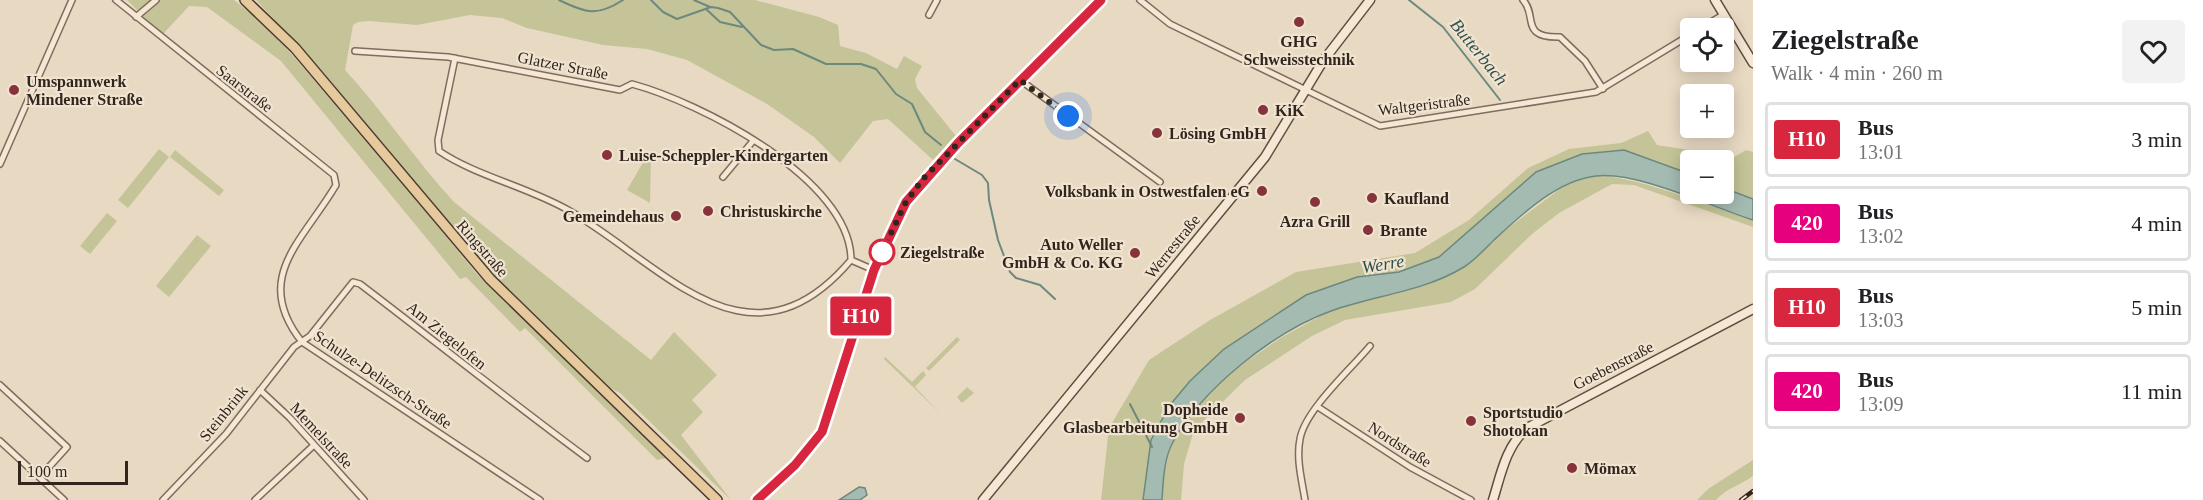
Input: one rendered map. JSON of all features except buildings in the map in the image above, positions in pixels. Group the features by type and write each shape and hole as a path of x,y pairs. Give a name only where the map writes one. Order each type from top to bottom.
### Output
{"main road":[{"name":"Ringstraße","path":"245,0 295,48 490,279 717,500"},
{"name":"Werrestraße","path":"983,500 1265,157 1333,46 1370,0"},
{"path":"1715,0 1753,61"},
{"name":"Goebenstraße","path":"1493,500 1507,455 1516,438 1527,428 1753,309"}],"street":[{"path":"0,164 72,0"},
{"name":"Saarstraße","path":"116,0 333,176 336,181"},
{"path":"136,17 150,0"},
{"path":"136,17 156,0"},
{"path":"929,15 937,0"},
{"path":"757,500 795,465 822,432 874,270 891,229 911,194 1020,80 1101,0"},
{"name":"Waltgeristraße","path":"1140,0 1170,24 1380,126 1582,95 1603,89 1680,41"},
{"path":"1523,0 1528,6 1529,20 1534,29 1546,38 1560,37 1584,61 1603,89"},
{"path":"1718,18 1723,15"},
{"name":"Glatzer Straße","path":"355,51 455,58 620,90 632,84 691,107 789,164 818,190 846,237 851,260"},
{"path":"455,58 440,129 439,151 566,209 698,299 738,311 774,310 809,297 851,260 874,270"},
{"path":"1020,80 1160,182"},
{"path":"723,177 753,141"},
{"name":"Schulze-Delitzsch-Straße","path":"336,181 333,192 290,256 279,281 284,316 302,342 540,500"},
{"name":"Am Ziegelofen","path":"302,342 349,285 356,282 587,458"},
{"name":"Steinbrink","path":"163,500 226,434 294,347 302,342"},
{"path":"1305,500 1299,455 1300,438 1305,425 1370,346"},
{"path":"0,386 67,447 39,477"},
{"name":"Memelstraße","path":"260,390 364,500"},
{"name":"Nordstraße","path":"1318,407 1402,462 1471,500"},
{"path":"0,441 64,500"},
{"path":"255,500 314,445"}],"green space":[{"path":"127,0 234,0 258,19 374,149 476,273 666,458 657,460 525,328 520,332 466,277 460,279 281,61 207,7 189,6 164,33 160,33"},
{"path":"256,0 755,0 819,17 838,25 840,46 866,53 897,69 904,56 922,66 915,79 917,88 956,136 933,160 888,119 873,121 840,163 814,137 767,104 687,60 647,49 603,45 527,28 502,18 470,15 417,25 370,21 353,25 345,70 454,202 651,360 674,332 717,375 692,400 703,412 681,435 731,500 620,393 608,387 477,258 320,69"},
{"path":"1648,131 1657,145 1689,150 1680,150 1680,170 1624,150 1603,151 1545,169 1526,180 1476,227 1439,257 1399,272 1357,277 1274,315 1225,349 1190,381 1170,405 1151,440 1143,500 1101,500 1109,428 1149,360 1210,320 1296,272 1415,253 1469,220 1528,168 1569,149 1621,143"},
{"path":"159,149 169,157 128,208 118,200"},
{"path":"175,150 224,190 219,196 170,157"},
{"path":"1746,150 1753,152 1753,199 1734,192 1734,157"},
{"path":"648,154 651,156 650,203 627,190"},
{"path":"1598,175 1618,178 1680,195 1680,201 1634,185 1612,184 1559,213 1532,234 1475,289 1451,302 1345,320 1312,336 1245,380 1194,430 1184,464 1181,500 1162,500 1163,480 1171,444 1209,393 1237,368 1282,337 1328,312 1465,266 1499,235 1569,182"},
{"path":"1688,204 1706,204 1753,220 1753,227"},
{"path":"107,213 117,221 90,254 80,246"},
{"path":"197,235 211,246 169,297 156,286"},
{"path":"957,337 960,340 929,371 926,368"},
{"path":"885,357 912,382 923,371 926,375 915,387 941,414 884,359"},
{"path":"967,387 974,393 962,403 957,397"},
{"path":"1753,460 1753,476 1724,492 1716,500 1697,500 1708,489"}],"shaded area":[{"path":"1624,150 1680,170 1680,193 1653,184 1613,176 1582,179 1554,191 1541,200 1464,267 1416,288 1331,311 1286,333 1241,365 1202,402 1173,442 1164,470 1162,500 1143,500 1151,440 1170,405 1190,381 1224,349 1306,295 1357,277 1399,272 1439,257 1536,172 1582,154"},
{"path":"1734,192 1753,199 1753,220 1710,204 1734,204"},
{"path":"859,487 865,488 867,495 860,500 839,500"}],"waterway":[{"path":"559,0 591,11 606,9 623,0"},
{"path":"651,0 663,12 677,19 711,7 718,8 730,12 761,45 774,50 793,49 826,64 861,64 876,69 896,94 912,104 925,132 941,145"},
{"path":"694,0 710,7"},
{"name":"Butterbach","path":"1409,0 1443,27 1500,100"},
{"path":"706,9 720,22 742,27"},
{"path":"955,159 982,175 988,183 989,200 998,240 1010,272 1016,278 1040,285 1055,299"},
{"path":"1130,404 1152,447"}],"railway":[{"path":"1741,500 1753,491"}],"bus line":[{"name":"H10","path":"757,500 795,465 822,432 874,270 891,229 906,202 923,179 1003,96 1101,0"}],"place":[{"name":"GHG Schweisstechnik","path":"1299,22"},
{"name":"Umspannwerk Mindener Straße","path":"14,90"},
{"name":"KiK","path":"1263,110"},
{"name":"Lösing GmbH","path":"1157,133"},
{"name":"Luise-Scheppler-Kindergarten","path":"607,155"},
{"name":"Volksbank in Ostwestfalen eG","path":"1262,191"},
{"name":"Kaufland","path":"1372,198"},
{"name":"Azra Grill","path":"1315,202"},
{"name":"Christuskirche","path":"708,211"},
{"name":"Gemeindehaus","path":"676,216"},
{"name":"Brante","path":"1368,230"},
{"name":"Ziegelstraße","path":"882,252"},
{"name":"Auto Weller GmbH & Co. KG","path":"1135,253"},
{"name":"Dopheide Glasbearbeitung GmbH","path":"1240,418"},
{"name":"Sportstudio Shotokan","path":"1471,421"},
{"name":"Mömax","path":"1572,468"}],"route":[{"path":"882,252 882,254 891,229 906,202 923,179 1020,80 1068,116"}],"water label":[{"name":"Werre","path":"1383,264"}]}
